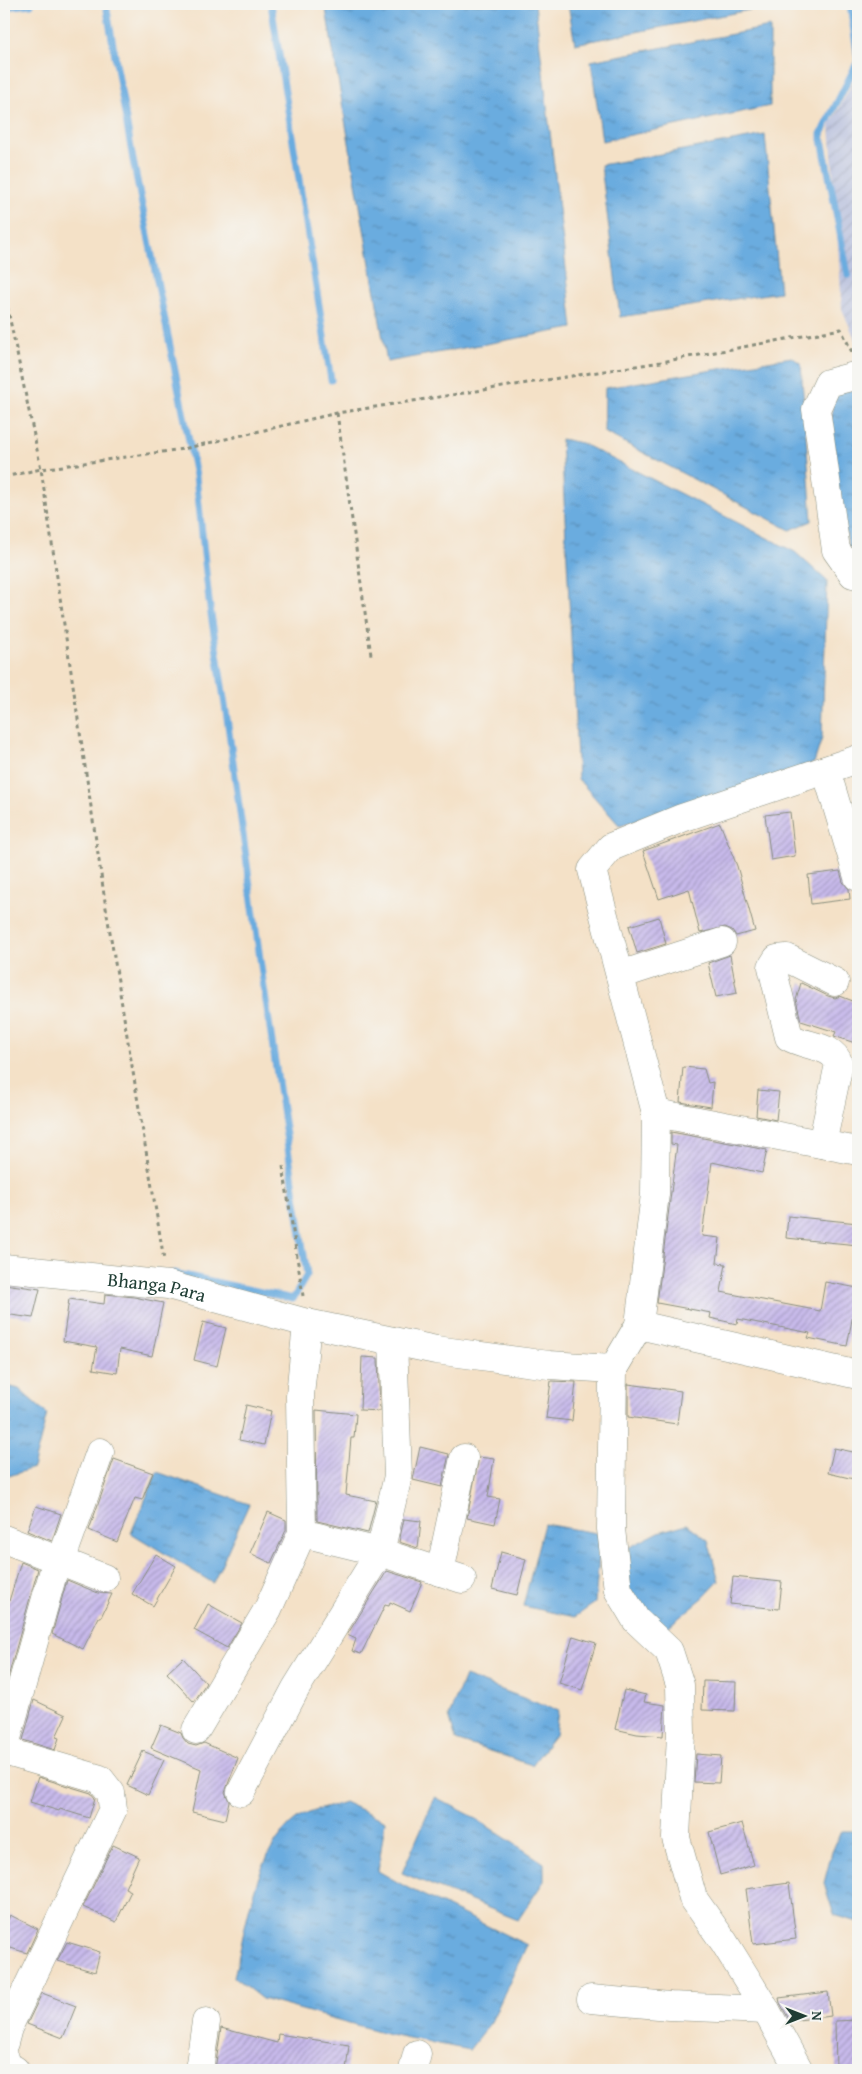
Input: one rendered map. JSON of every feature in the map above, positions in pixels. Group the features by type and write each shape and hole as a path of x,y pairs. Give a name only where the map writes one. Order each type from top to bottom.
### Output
{"street":[{"path":"857,367 828,383 816,409 836,550 853,574 858,575"},
{"path":"799,2070 766,2010 724,1942 692,1898 676,1838 681,1734 680,1685 669,1652 636,1620 618,1590 611,1529 612,1369 639,1325 655,1194 656,1113 592,870 611,847 682,818 858,759"},
{"path":"826,770 858,877"},
{"path":"620,975 722,942"},
{"path":"822,1144 839,1064 837,1056 831,1052 795,1041 789,1037 772,967 777,959 787,958 835,982"},
{"path":"656,1113 858,1151"},
{"name":"Bhanga Para","path":"4,1268 168,1285 305,1313 393,1341 436,1350 549,1365 612,1369"},
{"path":"196,1730 268,1609 302,1533 300,1396 305,1313"},
{"path":"639,1325 858,1375"},
{"path":"241,1792 296,1688 380,1552 398,1476 393,1341"},
{"path":"4,2043 8,2028 113,1809 111,1793 100,1780 4,1750 59,1560 100,1452"},
{"path":"302,1533 380,1552 451,1576 464,1458"},
{"path":"4,1539 104,1578"},
{"path":"591,1999 670,2006 766,2010"},
{"path":"199,2070 206,2022"},
{"path":"4,2058 5,2064 15,2070"}],"path":[{"path":"4,291 40,469 107,917 164,1263"},
{"path":"4,477 40,469 194,446 337,413 661,362 841,329 857,367"},
{"path":"337,413 371,655"},
{"path":"283,1166 305,1313"}],"shaded area":[{"path":"858,73 858,346 842,309 830,125"}],"water":[{"path":"325,4 535,4 573,328 387,362"},
{"path":"568,4 775,4 775,5 575,44"},
{"path":"770,27 770,106 602,141 591,61"},
{"path":"765,135 780,292 620,317 601,165"},
{"path":"792,357 801,364 812,521 790,530 604,432 605,388"},
{"path":"858,388 858,569 853,569 830,451 833,394"},
{"path":"561,439 581,443 795,552 827,581 822,738 814,763 620,826 578,779"},
{"path":"4,1385 19,1389 47,1414 33,1468 9,1476 4,1470"},
{"path":"157,1472 249,1504 213,1583 131,1533"},
{"path":"544,1524 601,1534 595,1603 575,1617 523,1606"},
{"path":"687,1524 708,1540 719,1581 704,1597 663,1631 628,1589 626,1549 659,1532"},
{"path":"465,1676 558,1711 555,1735 532,1765 456,1740 449,1716"},
{"path":"435,1797 470,1815 544,1863 544,1881 518,1920 402,1873"},
{"path":"344,1802 385,1821 378,1871 408,1888 527,1945 491,2022 469,2050 389,2034 262,1999 234,1977 254,1891 271,1849 283,1832 297,1819"},
{"path":"841,1831 858,1831 858,1922 834,1915 824,1883 832,1852"}],"building":[{"path":"790,812 795,856 771,860 765,815"},
{"path":"720,823 737,866 755,931 736,936 732,930 725,927 700,933 689,889 659,899 643,851"},
{"path":"840,871 843,882 849,889 850,899 811,904 808,875"},
{"path":"659,917 666,944 637,953 629,926"},
{"path":"730,955 737,993 716,997 708,963"},
{"path":"801,983 828,996 835,998 840,996 858,1003 858,1044 834,1036 836,1032 801,1021 796,1000"},
{"path":"683,1067 704,1069 708,1083 713,1082 711,1107 680,1102"},
{"path":"758,1090 779,1092 776,1120 756,1116"},
{"path":"671,1132 767,1150 762,1173 712,1162 702,1236 720,1238 717,1263 726,1264 721,1292 820,1311 825,1282 858,1288 858,1310 854,1309 847,1346 808,1338 810,1333 738,1319 737,1324 710,1318 711,1313 657,1303 677,1145 671,1144"},
{"path":"788,1216 858,1223 858,1245 786,1238"},
{"path":"4,1284 40,1289 33,1318 4,1314"},
{"path":"105,1294 163,1303 152,1356 120,1349 117,1373 93,1369 97,1347 63,1341 69,1299 104,1304"},
{"path":"203,1322 226,1328 217,1366 194,1360"},
{"path":"362,1357 378,1358 380,1411 360,1410"},
{"path":"551,1381 576,1382 572,1421 546,1418"},
{"path":"628,1384 681,1391 677,1424 628,1417"},
{"path":"246,1405 271,1411 264,1445 239,1440"},
{"path":"316,1410 356,1414 354,1438 351,1438 346,1495 376,1501 368,1533 317,1521"},
{"path":"420,1447 449,1454 442,1487 413,1480"},
{"path":"834,1448 858,1453 858,1480 828,1473"},
{"path":"479,1457 494,1459 488,1497 500,1499 495,1524 467,1518"},
{"path":"114,1459 153,1473 142,1500 135,1498 117,1542 89,1530"},
{"path":"36,1506 61,1514 52,1541 27,1531"},
{"path":"268,1512 286,1520 286,1530 271,1563 250,1553"},
{"path":"404,1519 421,1521 418,1548 399,1542"},
{"path":"501,1552 526,1559 517,1595 492,1589"},
{"path":"156,1554 176,1566 153,1606 132,1594"},
{"path":"21,1562 38,1569 4,1692 4,1600 9,1601"},
{"path":"387,1571 422,1582 410,1611 390,1602 389,1606 385,1605 361,1654 352,1651 356,1639 347,1635"},
{"path":"733,1577 782,1582 779,1609 730,1604"},
{"path":"67,1580 98,1593 112,1594 83,1649 52,1634"},
{"path":"208,1604 242,1623 227,1648 194,1630"},
{"path":"573,1636 596,1643 582,1690 559,1683"},
{"path":"183,1658 206,1683 194,1702 167,1673"},
{"path":"703,1681 736,1682 735,1711 702,1710"},
{"path":"624,1690 646,1695 644,1702 665,1705 663,1736 637,1734 615,1729"},
{"path":"34,1700 66,1715 56,1737 59,1738 55,1750 23,1740"},
{"path":"161,1725 181,1733 188,1744 196,1746 204,1743 238,1758 225,1792 229,1801 225,1820 192,1812 201,1769 151,1748"},
{"path":"143,1751 164,1760 148,1795 127,1785"},
{"path":"696,1754 721,1756 719,1783 694,1782"},
{"path":"38,1777 91,1793 95,1798 89,1818 30,1802"},
{"path":"742,1823 754,1865 720,1875 709,1832"},
{"path":"113,1845 139,1857 125,1888 131,1891 116,1922 83,1907"},
{"path":"789,1883 796,1939 753,1944 746,1889"},
{"path":"10,1915 38,1929 27,1953 4,1946 4,1928"},
{"path":"67,1942 100,1952 95,1972 57,1961"},
{"path":"828,1992 831,2016 790,2021 779,1998"},
{"path":"42,1993 76,2006 63,2038 27,2024"},
{"path":"858,2020 858,2070 836,2070 835,2021"},
{"path":"221,2028 277,2043 278,2034 349,2045 346,2070 215,2070"}],"waterway":[{"path":"4,7 31,4"},
{"path":"106,4 133,160 196,476 209,601 307,1275 293,1299 174,1273"},
{"path":"271,4 331,380"},
{"path":"850,4 858,59"},
{"path":"848,275 821,134 858,61"}]}
